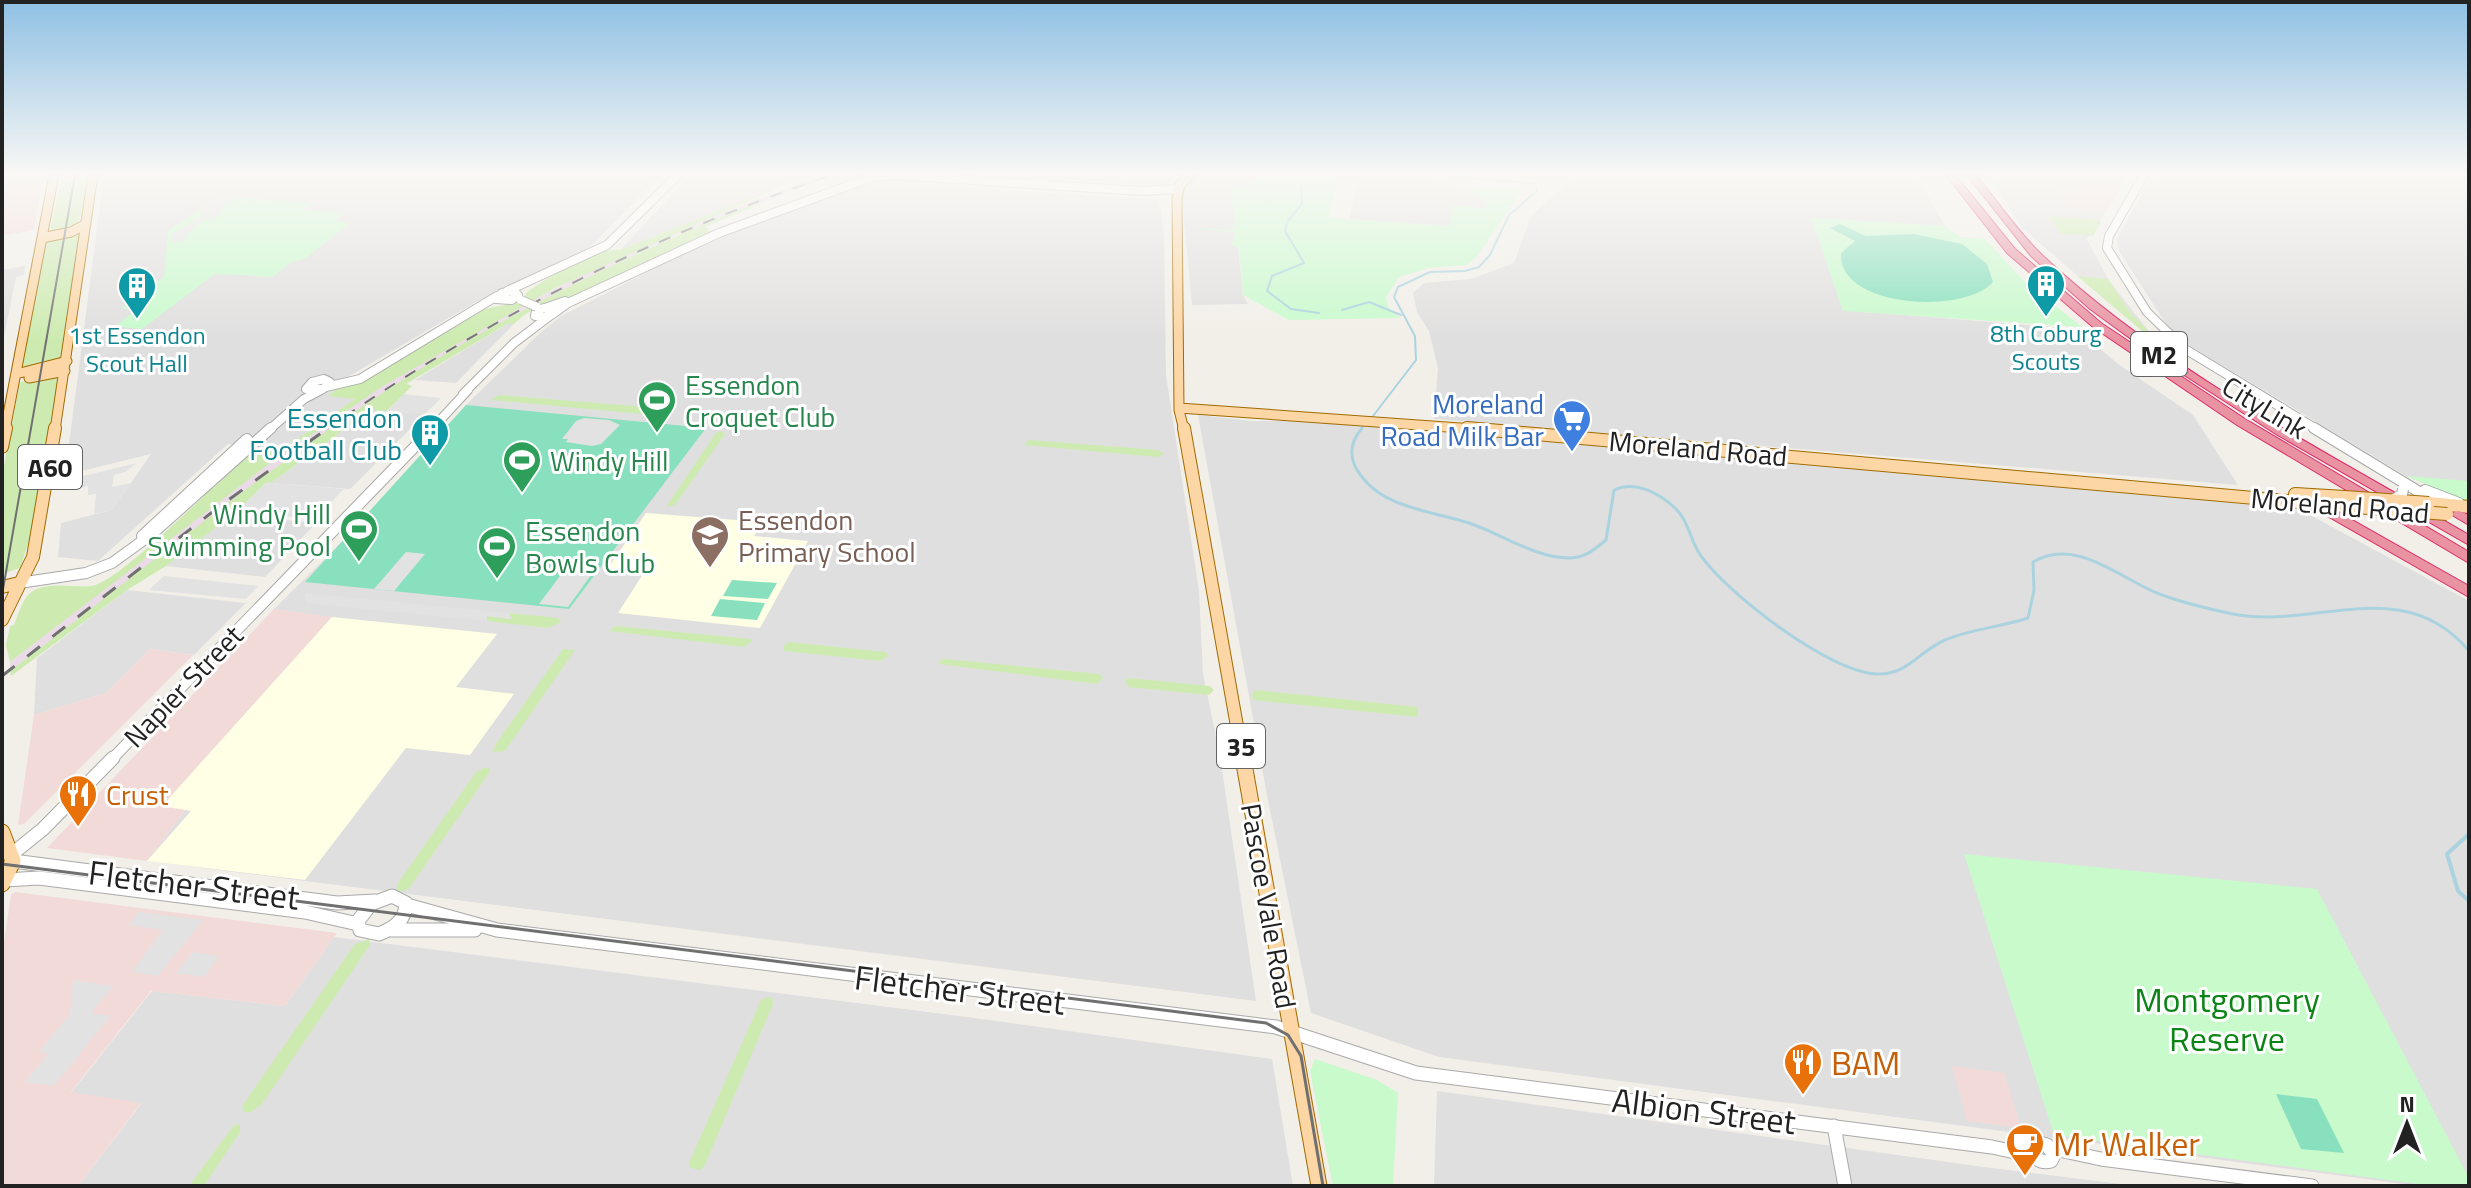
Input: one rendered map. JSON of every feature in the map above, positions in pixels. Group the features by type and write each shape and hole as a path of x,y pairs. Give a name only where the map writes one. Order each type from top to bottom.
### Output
{"highway":[{"name":"CityLink","path":"1994,230 2011,251 2097,325 2241,422 2469,558"},
{"name":"CityLink","path":"2016,230 2035,254 2105,315 2157,353 2280,431 2469,541"},
{"path":"2315,503 2469,592"},
{"path":"2349,503 2348,517 2375,537"}],"main road":[{"name":"A60","path":"2,447 43,230"},
{"path":"42,238 74,230"},
{"name":"A60","path":"2,620 34,553 42,516 85,230"},
{"name":"Pascoe Vale Road","path":"1178,230 1182,403 1186,436 1319,1186"},
{"path":"16,377 66,366"},
{"name":"Moreland Road","path":"1182,403 2456,511"},
{"name":"Moreland Road","path":"2117,484 2315,503 2349,503 2365,498 2392,500 2456,511"},
{"path":"2,587 19,583"},
{"path":"2,832 13,857 3,882"}],"street":[{"path":"466,314 514,298 552,271 607,245 621,230"},
{"path":"19,583 102,568 152,534 306,388 354,381 497,296 498,300 514,298 542,311 726,230"},
{"path":"2107,230 2101,245 2142,313 2170,341 2200,363 2339,443"},
{"path":"2113,230 2106,244 2143,306 2162,330 2185,349 2397,478 2407,488 2456,511"},
{"name":"Napier Street","path":"13,857 37,836 514,343 538,324 542,311"},
{"name":"Napier Street","path":"514,343 525,325 542,311"},
{"path":"525,325 538,324"},
{"path":"288,408 324,385"},
{"path":"2392,500 2407,488"},
{"path":"2407,488 2456,511"},
{"name":"Fletcher Street","path":"13,857 337,903 375,901"},
{"name":"Fletcher Street","path":"3,882 39,878 305,912 358,924"},
{"path":"395,896 407,905 403,918 389,930 368,934 360,930 358,924 362,911 375,901 395,896"},
{"name":"Fletcher Street","path":"407,905 497,930"},
{"name":"Fletcher Street","path":"389,930 497,930 1290,1030 1416,1073"},
{"name":"Albion Street","path":"1416,1073 1992,1147 2032,1151 2040,1142 2052,1153 2312,1186"},
{"path":"1834,1126 1845,1186"}],"shaded area":[{"path":"2,230 32,230 2,236"},
{"path":"97,230 606,230 590,247 476,302 351,375 329,395 357,398 283,449 228,444 98,561 58,557 61,523 112,510 151,454 65,475"},
{"path":"177,230 192,230 182,241 171,243 171,234"},
{"path":"639,230 669,230 620,250"},
{"path":"680,230 688,230 499,323 407,378 293,456 10,671 10,662 308,435 383,386 511,311"},
{"path":"739,230 1163,230 1166,375 1199,591 1203,674 1220,756 1256,1001 147,861 331,618 274,609 357,527 466,405 539,334 561,316 687,252"},
{"path":"1185,230 1235,230 1232,245 1238,246 1243,295 1248,304 1192,305"},
{"path":"1526,230 1816,230 1843,310 2077,329 2118,364 2193,415 2238,485 1434,419 1438,368 1429,331 1417,312 1413,293 1424,283 1471,279 1514,263"},
{"path":"2025,230 2093,230 2087,239 2108,279 2151,334 2147,335"},
{"path":"2122,230 2469,230 2469,502 2406,476 2192,347 2170,330 2119,251 2117,239"},
{"path":"25,266 24,275 16,277 2,346 2,270"},
{"path":"507,324 514,324 456,383 415,380"},
{"path":"404,394 441,398 425,414 387,411"},
{"path":"371,410 425,414 350,489 271,483"},
{"path":"1198,415 1642,450 2299,509 2469,601 2469,1186 2419,1186 1439,1057 1311,1013 1267,795"},
{"path":"584,418 609,420 620,425 601,444 592,446 562,439 576,421"},
{"path":"137,463 125,472 114,475 112,487 131,483 112,510 94,514 96,494 88,495 88,486 74,490 75,478"},
{"path":"267,482 344,489 315,519 236,512"},
{"name":"Essendon Primary School","path":"646,513 762,522 754,536 808,541 760,628 618,613 645,571 608,568"},
{"path":"229,515 316,523 265,577 166,566"},
{"path":"406,552 425,554 394,591 374,589"},
{"path":"566,568 594,571 568,607 539,604"},
{"path":"164,576 258,586 246,599 149,590"},
{"path":"127,590 246,603 194,655 150,649 106,693 34,715 37,658"},
{"path":"305,593 509,613 512,619 487,616 487,621 305,603"},
{"path":"274,609 332,617 147,861 47,848"},
{"path":"332,617 497,634 456,687 514,694 470,755 406,748 305,880 147,861 191,811 162,806"},
{"path":"150,649 193,655 24,824 18,825 34,715 106,693"},
{"path":"15,892 337,933 285,1006 151,991 71,1092 141,1103 78,1186 2,1186 2,956 11,895"},
{"path":"139,912 203,920 158,976 132,972 163,930 129,925"},
{"path":"334,937 1272,1059 1293,1186 78,1186 141,1104 71,1093 152,991 285,1006"},
{"path":"193,952 219,956 204,977 176,973"},
{"path":"73,980 113,986 91,1013 110,1016 54,1086 25,1082 49,1053 39,1052 70,1014"},
{"path":"1952,1066 2004,1073 2021,1128 1967,1121"},
{"path":"1437,1091 1984,1167 2138,1186 1434,1186"}],"green space":[{"path":"341,230 305,259 291,262 273,277 215,274 142,329 115,326 136,310 121,308 164,277 168,231"},
{"path":"669,230 683,230 555,288 383,386 269,464 10,662 6,645 10,626 14,625 22,604 32,591 51,586 92,586 102,582 147,548 204,496 200,493 208,485 213,488 256,448 283,449 355,399 328,396 338,387 471,314 525,299 526,293 584,258 620,250"},
{"path":"690,230 713,233 598,287 538,308 406,384 412,386 387,411 371,410 271,483 266,483 236,512 166,566 127,590 11,676 10,671 204,521 404,379 573,284"},
{"path":"1217,230 1495,230 1467,265 1429,268 1399,277 1386,297 1388,307 1400,318 1289,320 1243,295 1239,247 1232,246 1235,232"},
{"path":"1815,230 1951,230 1960,237 1985,239 2025,282 2082,327 1843,311"},
{"path":"1835,230 1854,230 1866,236 1914,234 1962,244 1987,264 1993,282 1978,292 1957,299 1932,302 1880,295 1859,285 1845,271 1841,253 1855,241"},
{"path":"2058,230 2096,230 2093,236 2060,234"},
{"path":"79,233 60,360 21,370 47,239"},
{"path":"2077,276 2108,279 2129,311 2151,334 2147,335"},
{"path":"59,375 38,514 20,568 2,574 2,476 20,382"},
{"path":"499,395 658,408 661,411 653,415 491,400"},
{"name":"Windy Hill","path":"466,405 706,428 569,609 305,582"},
{"path":"721,431 725,434 675,505 666,507 716,433"},
{"path":"1029,440 1158,450 1164,454 1157,457 1024,445"},
{"path":"2406,476 2469,481 2469,502"},
{"path":"732,580 777,583 768,599 723,596"},
{"path":"720,599 765,603 757,620 711,616"},
{"path":"509,613 558,618 561,622 548,628 487,621 486,616 511,619"},
{"path":"616,626 751,639 751,642 744,647 609,631"},
{"path":"790,642 885,652 889,656 880,661 784,651 784,645"},
{"path":"563,649 575,650 505,751 493,752 495,745"},
{"path":"940,660 1099,674 1103,678 1097,684 939,664"},
{"path":"1125,680 1210,686 1214,690 1209,695 1128,687"},
{"path":"1256,690 1417,707 1417,717 1254,700 1251,695"},
{"path":"489,768 489,773 408,890 396,892 398,883 476,772"},
{"name":"Montgomery Reserve","path":"1964,854 2317,889 2469,1178 2469,1186 2433,1186 2054,1135"},
{"path":"369,939 370,945 262,1104 251,1112 244,1112 242,1106 355,944"},
{"path":"772,998 773,1004 705,1165 700,1170 691,1168 689,1163 761,1000"},
{"path":"1315,1059 1377,1080 1398,1093 1393,1186 1333,1186 1310,1071"},
{"path":"2276,1094 2317,1099 2344,1153 2301,1149"},
{"path":"240,1124 240,1132 204,1186 189,1186 234,1125"}],"waterway":[{"path":"1285,230 1304,263 1272,276 1267,291 1291,309 1319,313"},
{"path":"1370,420 1416,360 1415,336 1394,297 1398,287 1430,272 1465,271 1479,267 1490,255 1502,230"},
{"path":"1342,310 1369,302 1401,315"},
{"path":"1360,430 1364,425"},
{"path":"1362,428 1354,442 1352,457 1366,482 1378,492 1406,506 1469,523 1555,557 1579,557 1606,540 1614,490 1630,486 1654,493 1680,513 1701,556 1733,590 1807,646 1856,670 1887,674 1905,667 1955,636 2028,618 2034,590 2033,562 2049,555 2066,554 2099,563 2162,595 2233,614 2264,617 2357,609 2387,609 2416,614 2444,627 2469,651"},
{"path":"2469,834 2447,854 2458,891 2469,901"}],"tram line":[{"path":"2,595 65,230"},
{"path":"2,864 1266,1023 1288,1035 1301,1056 1323,1186"}],"railway":[{"path":"325,430 384,390 507,318 570,284 686,230"},
{"path":"2,676 220,506 328,428"}],"place":[{"name":"8th Coburg Scouts","path":"2046,318"},
{"name":"1st Essendon Scout Hall","path":"137,320"},
{"name":"Essendon Croquet Club","path":"657,434"},
{"name":"Moreland Road Milk Bar","path":"1572,453"},
{"name":"Essendon Football Club","path":"430,467"},
{"name":"Windy Hill","path":"522,494"},
{"name":"Windy Hill Swimming Pool","path":"359,563"},
{"name":"Essendon Primary School","path":"710,569"},
{"name":"Essendon Bowls Club","path":"497,580"},
{"name":"Crust","path":"78,828"},
{"name":"BAM","path":"1803,1096"},
{"name":"Mr Walker","path":"2025,1177"}]}
